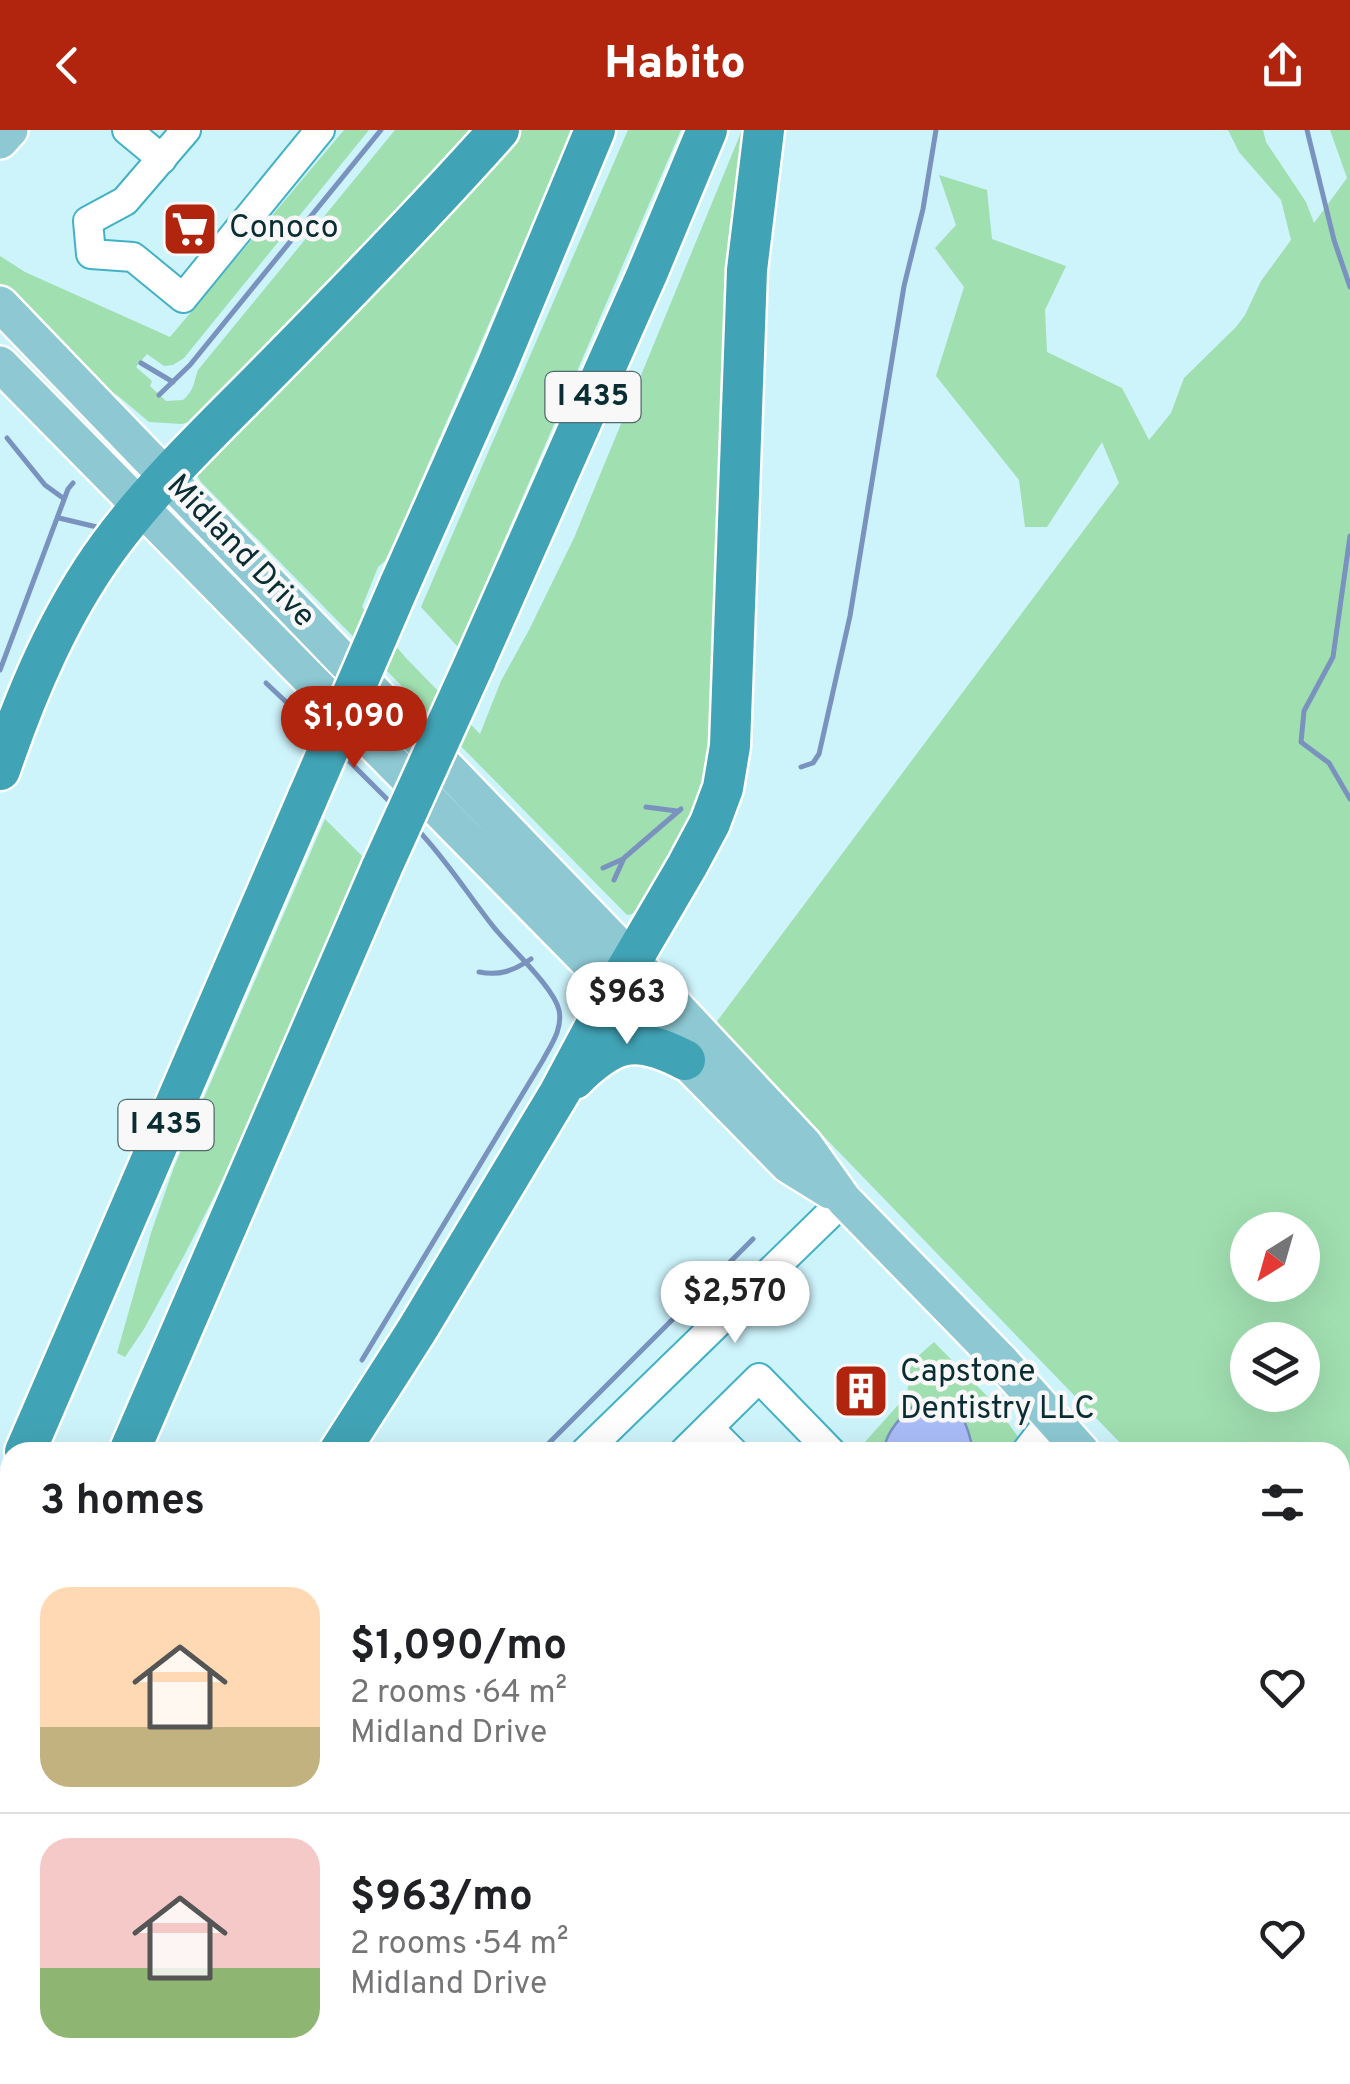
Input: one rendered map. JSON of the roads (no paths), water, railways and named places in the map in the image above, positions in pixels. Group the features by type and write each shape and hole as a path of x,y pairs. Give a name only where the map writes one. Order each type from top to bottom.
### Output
{"highway":[{"path":"0,770 32,685 61,625 108,547 166,476 319,322 499,130"},
{"name":"I 435","path":"29,1442 496,368 595,130"},
{"name":"I 435","path":"134,1442 382,866 647,274 707,130"},
{"path":"345,1442 560,1092 710,823 722,788 730,746 746,270 764,130"},
{"path":"560,1092 594,1059 616,1047 645,1044 685,1060"}],"main road":[{"path":"0,140 10,130"},
{"name":"Midland Drive","path":"0,304 166,476 624,974 685,1060 788,1165 844,1200"},
{"name":"Midland Drive","path":"0,364 139,508 805,1145 844,1200 1000,1361 1064,1440"}],"street":[{"path":"126,130 162,159"},
{"path":"186,130 125,201 88,221 91,254 133,256 183,298 320,130"},
{"path":"599,1442 844,1200"},
{"path":"695,1442 759,1378 821,1442"},
{"path":"710,1428 723,1442"}],"water":[{"path":"940,1400 955,1409 971,1442 886,1442 899,1420 921,1402"}],"waterway":[{"path":"159,395 190,365 381,130"},
{"path":"801,767 813,763 819,754 850,616 904,286 923,209 936,130"},
{"path":"1307,130 1334,240 1350,287"},
{"path":"141,363 173,382"},
{"path":"7,438 45,485 63,498"},
{"path":"0,670 73,483"},
{"path":"59,518 101,528"},
{"path":"1350,536 1333,657 1304,711 1301,742 1329,763 1350,799"},
{"path":"266,683 319,733"},
{"path":"342,754 394,806"},
{"path":"646,807 677,811"},
{"path":"614,880 624,858 681,809"},
{"path":"362,1360 543,1060 559,1024 559,1010 548,990 416,828"},
{"path":"603,868 623,859"},
{"path":"479,972 506,971 531,959"},
{"path":"550,1442 753,1239"}],"place":[{"name":"Conoco","path":"190,229"},
{"name":"Capstone Dentistry LLC","path":"861,1391"}]}
